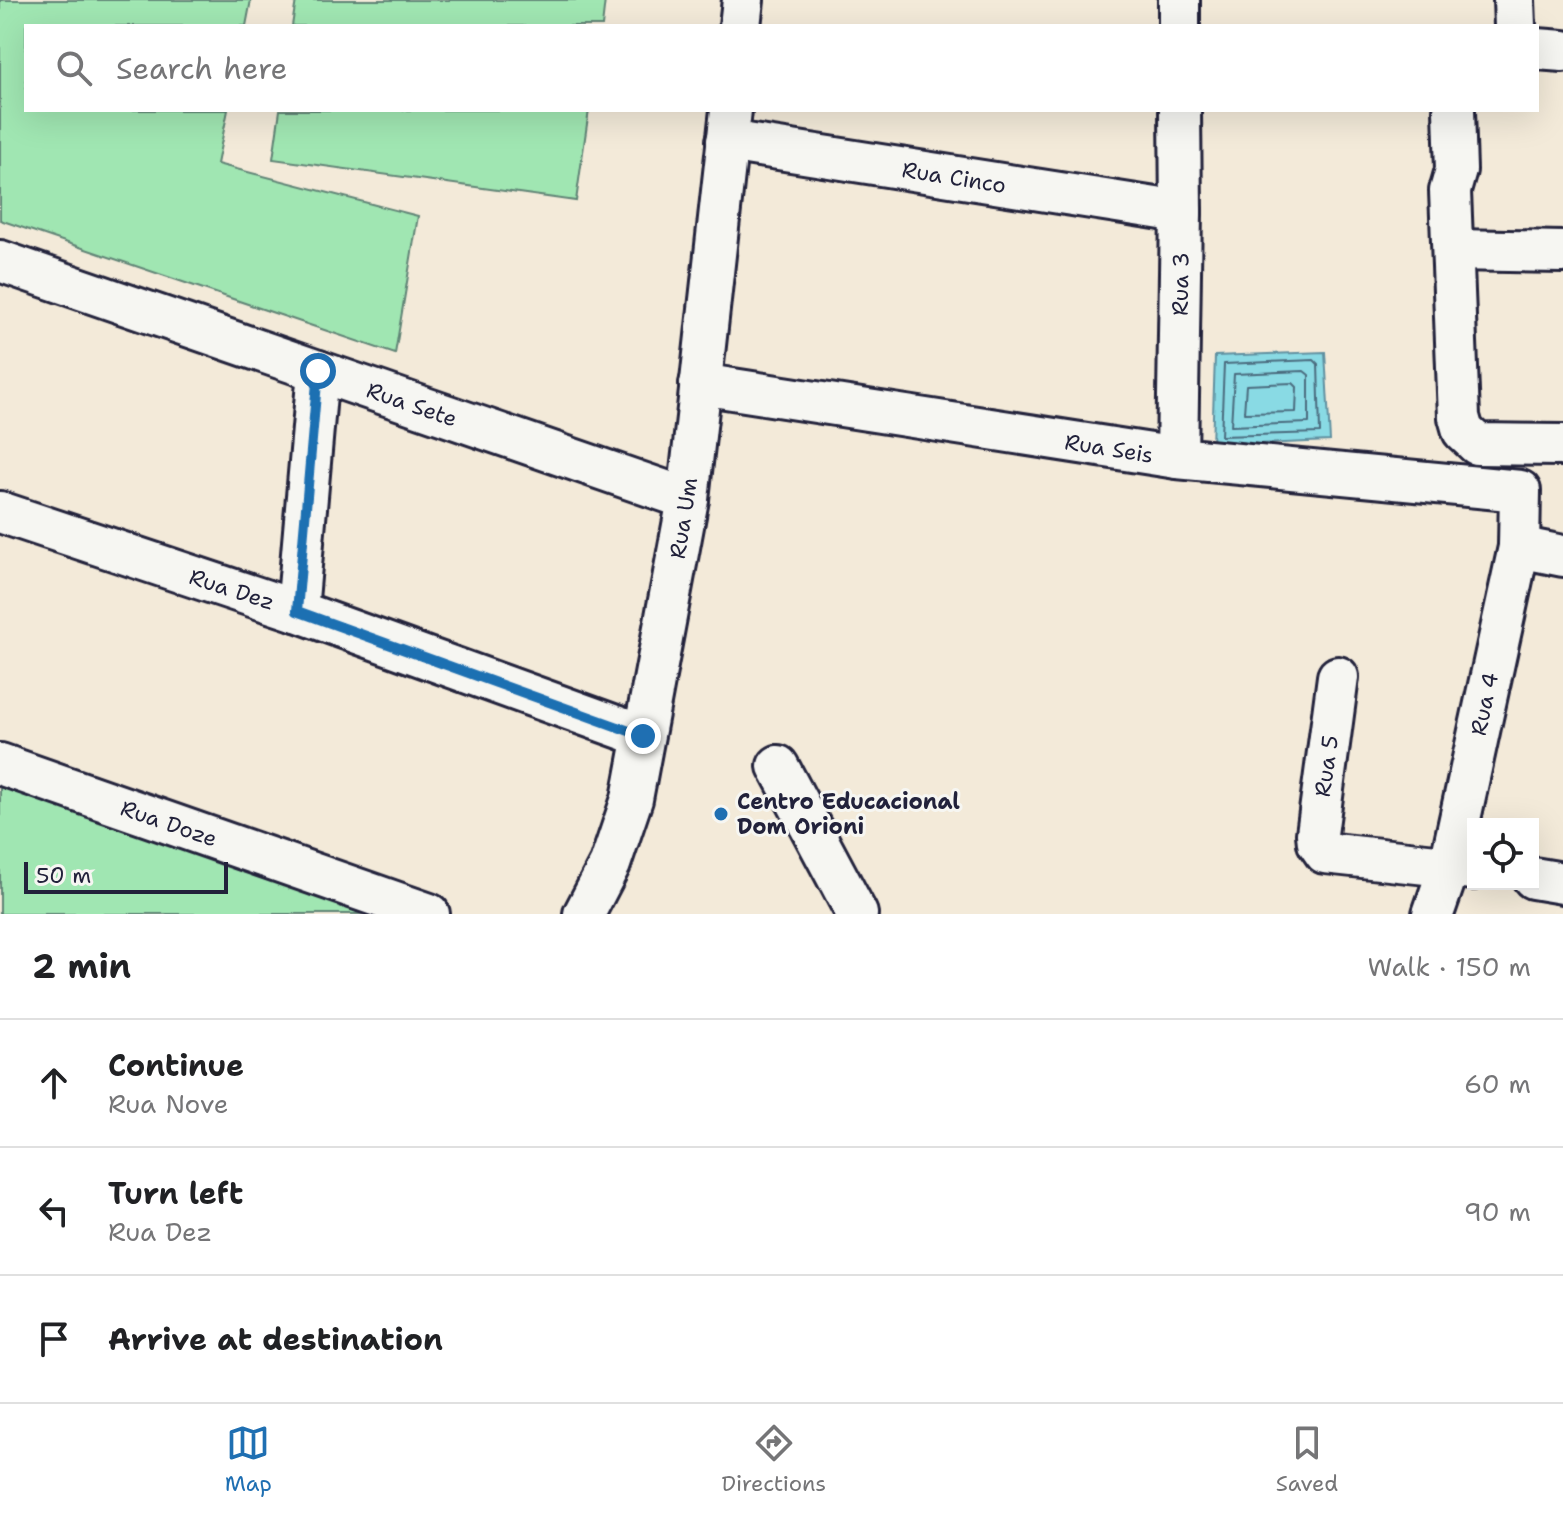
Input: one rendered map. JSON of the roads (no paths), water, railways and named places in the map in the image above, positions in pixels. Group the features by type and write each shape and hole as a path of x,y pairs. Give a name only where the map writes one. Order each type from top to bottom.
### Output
{"street":[{"path":"740,24 743,0"},
{"path":"1179,0 1179,24"},
{"path":"1514,0 1515,24"},
{"path":"1539,49 1563,51"},
{"name":"Rua 3","path":"1177,458 1180,112"},
{"path":"1454,112 1456,170 1450,191 1459,417 1463,431 1477,444 1563,445"},
{"name":"Rua Cinco","path":"729,126 1181,212"},
{"name":"Rua Um","path":"584,914 610,864 632,799 688,499 729,126"},
{"path":"1453,250 1563,252"},
{"name":"Rua Sete","path":"0,261 688,499"},
{"path":"297,611 318,371"},
{"name":"Rua Seis","path":"700,384 1177,458 1520,491"},
{"name":"Rua 4","path":"1433,914 1462,867 1519,547 1520,491"},
{"name":"Rua Dez","path":"0,512 297,611 643,736"},
{"path":"1519,547 1563,556"},
{"name":"Rua 5","path":"1338,677 1318,843 1325,853 1462,867"},
{"name":"Rua Doze","path":"0,764 429,914"},
{"path":"778,766 857,914"},
{"path":"1539,879 1563,883"}],"water":[{"path":"1325,352 1330,441 1212,446 1215,356"}],"place":[{"name":"Centro Educacional Dom Orioni","path":"721,814"}]}
